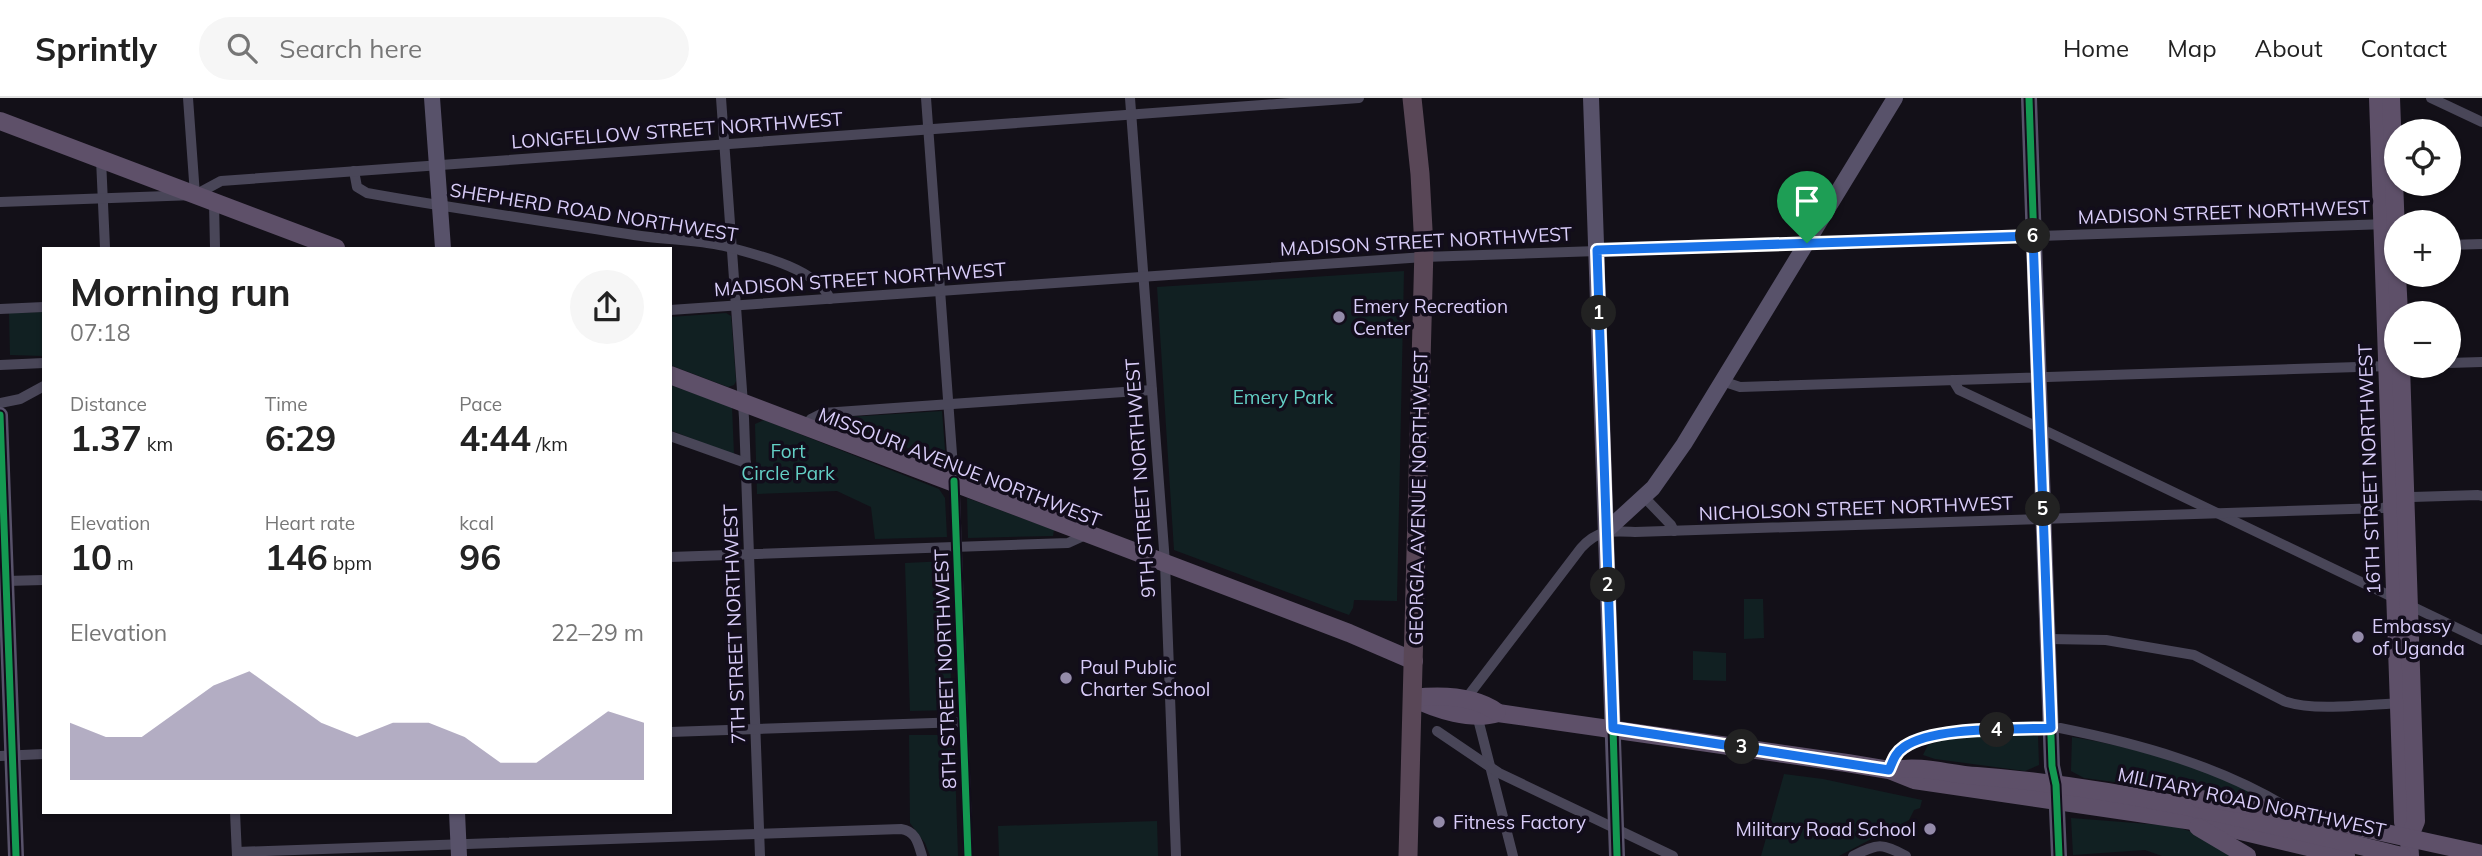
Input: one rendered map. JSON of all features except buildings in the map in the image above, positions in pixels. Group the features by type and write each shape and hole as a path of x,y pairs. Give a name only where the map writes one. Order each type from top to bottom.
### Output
{"highway":[{"name":"GEORGIA AVENUE NORTHWEST","path":"1408,856 1424,257 1421,183 1412,98"}],"main road":[{"name":"16TH STREET NORTHWEST","path":"2378,98 2389,210"},
{"name":"16TH STREET NORTHWEST","path":"2390,98 2391,210"},
{"path":"0,121 333,247"},
{"name":"MISSOURI AVENUE NORTHWEST","path":"672,375 1343,630 1414,661"},
{"name":"16TH STREET NORTHWEST","path":"2395,378 2404,703 2416,821 2408,850"},
{"path":"1413,698 1437,695 1487,705 1497,713"},
{"path":"1413,698 1436,710 1486,716 1497,713 1613,728 1889,770"},
{"name":"MILITARY ROAD NORTHWEST","path":"1889,770 1914,780 2056,794 2116,794 2408,850"},
{"name":"MILITARY ROAD NORTHWEST","path":"2056,794 2207,823 2346,856"},
{"path":"2116,794 2222,801 2299,814 2408,850 2479,854"},
{"path":"2178,819 2196,825 2247,856"}],"street":[{"path":"188,98 195,195"},
{"path":"432,98 443,247"},
{"name":"7TH STREET NORTHWEST","path":"721,98 743,402 760,856"},
{"name":"8TH STREET NORTHWEST","path":"926,98 954,481 968,856"},
{"name":"9TH STREET NORTHWEST","path":"1130,98 1165,563 1175,856"},
{"name":"LONGFELLOW STREET NORTHWEST","path":"0,202 195,195 221,181 1359,98"},
{"path":"1591,98 1617,856"},
{"path":"1465,700 1581,548 1592,537 1606,531 1660,481 1895,98"},
{"path":"2029,98 2038,235"},
{"path":"2037,98 2041,376 2055,728 2062,769 2056,794 2059,856"},
{"path":"2431,98 2482,122"},
{"path":"101,159 105,247"},
{"name":"SHEPHERD ROAD NORTHWEST","path":"354,171 357,187 367,193 638,236 718,245 776,262 806,275 821,284 830,299"},
{"path":"214,203 215,247"},
{"name":"MADISON STREET NORTHWEST","path":"672,310 1424,257 2038,235 2384,227"},
{"path":"2461,245 2482,244"},
{"path":"0,309 42,307"},
{"path":"2461,363 2482,362"},
{"path":"0,365 42,363"},
{"path":"1722,381 1740,387 2384,366"},
{"path":"1953,380 1959,390 2482,640"},
{"path":"0,403 20,399 42,387"},
{"path":"806,426 811,419 823,413 1152,390"},
{"path":"0,415 6,582 6,755 16,856"},
{"path":"672,437 746,463"},
{"name":"NICHOLSON STREET NORTHWEST","path":"1606,531 2383,508 2419,497 2482,496"},
{"path":"1644,497 1674,531"},
{"path":"672,557 1068,543 1090,533"},
{"path":"6,582 42,580"},
{"path":"2052,639 2106,640 2194,655 2284,701 2298,705 2404,703"},
{"path":"1477,715 1513,856"},
{"path":"672,732 963,722"},
{"path":"1889,770 1902,748 1931,738 1982,731 2055,728 2133,744 2192,762 2259,791 2299,814"},
{"path":"1437,731 1489,768 1673,856"},
{"path":"6,755 42,754"},
{"path":"235,814 237,854 458,850 905,829 915,836 922,856"},
{"path":"457,814 458,850"},
{"path":"1853,856 1881,845 1906,856"}],"green space":[{"name":"Emery Park","path":"1404,271 1397,601 1354,600 1349,615 1174,550 1157,287"},
{"path":"42,312 42,356 10,355 9,313"},
{"path":"726,313 731,316 736,381 734,385 728,387 672,366 672,317"},
{"name":"Fort Circle Park","path":"672,386 732,407 734,455 672,431"},
{"path":"942,411 946,463 832,418"},
{"name":"Fort Circle Park","path":"764,420 939,489 945,498 947,537 875,539 871,507 837,491 757,494 755,424"},
{"path":"967,498 1054,530 1053,536 968,538"},
{"path":"947,561 952,710 910,711 905,563"},
{"path":"1744,599 1763,599 1764,638 1744,639"},
{"path":"1693,651 1726,653 1726,681 1693,680"},
{"path":"2014,734 2038,736 2039,765 2025,771 1923,755 1928,745 1942,740"},
{"path":"909,735 954,735 958,856 930,856 925,843 910,823"},
{"path":"2072,737 2175,761 2225,780 2272,803 2084,778 2071,771"},
{"path":"1784,774 1823,779 1922,800 1920,808 1914,810 1909,820 1899,825 1893,822 1887,834 1879,835 1839,856 1761,856"},
{"path":"2071,818 2174,826 2213,839 2239,856 2162,856 2145,850 2073,855"},
{"path":"1157,821 1158,856 999,856 998,826"}],"cycle path":[{"path":"2029,98 2052,766 2056,785 2059,856"},
{"path":"0,415 16,856"},
{"path":"954,481 968,856"},
{"path":"1613,728 1617,856"}],"place":[{"name":"Emery Recreation Center","path":"1339,317"},
{"name":"Embassy of Uganda","path":"2358,637"},
{"name":"Paul Public Charter School","path":"1066,678"},
{"name":"Fitness Factory","path":"1439,822"},
{"name":"Military Road School","path":"1930,829"}],"route":[{"path":"2033,236 2051,728 1952,734 1914,742 1896,754 1889,770 1613,728 1597,250 1807,243 2033,236"}]}
